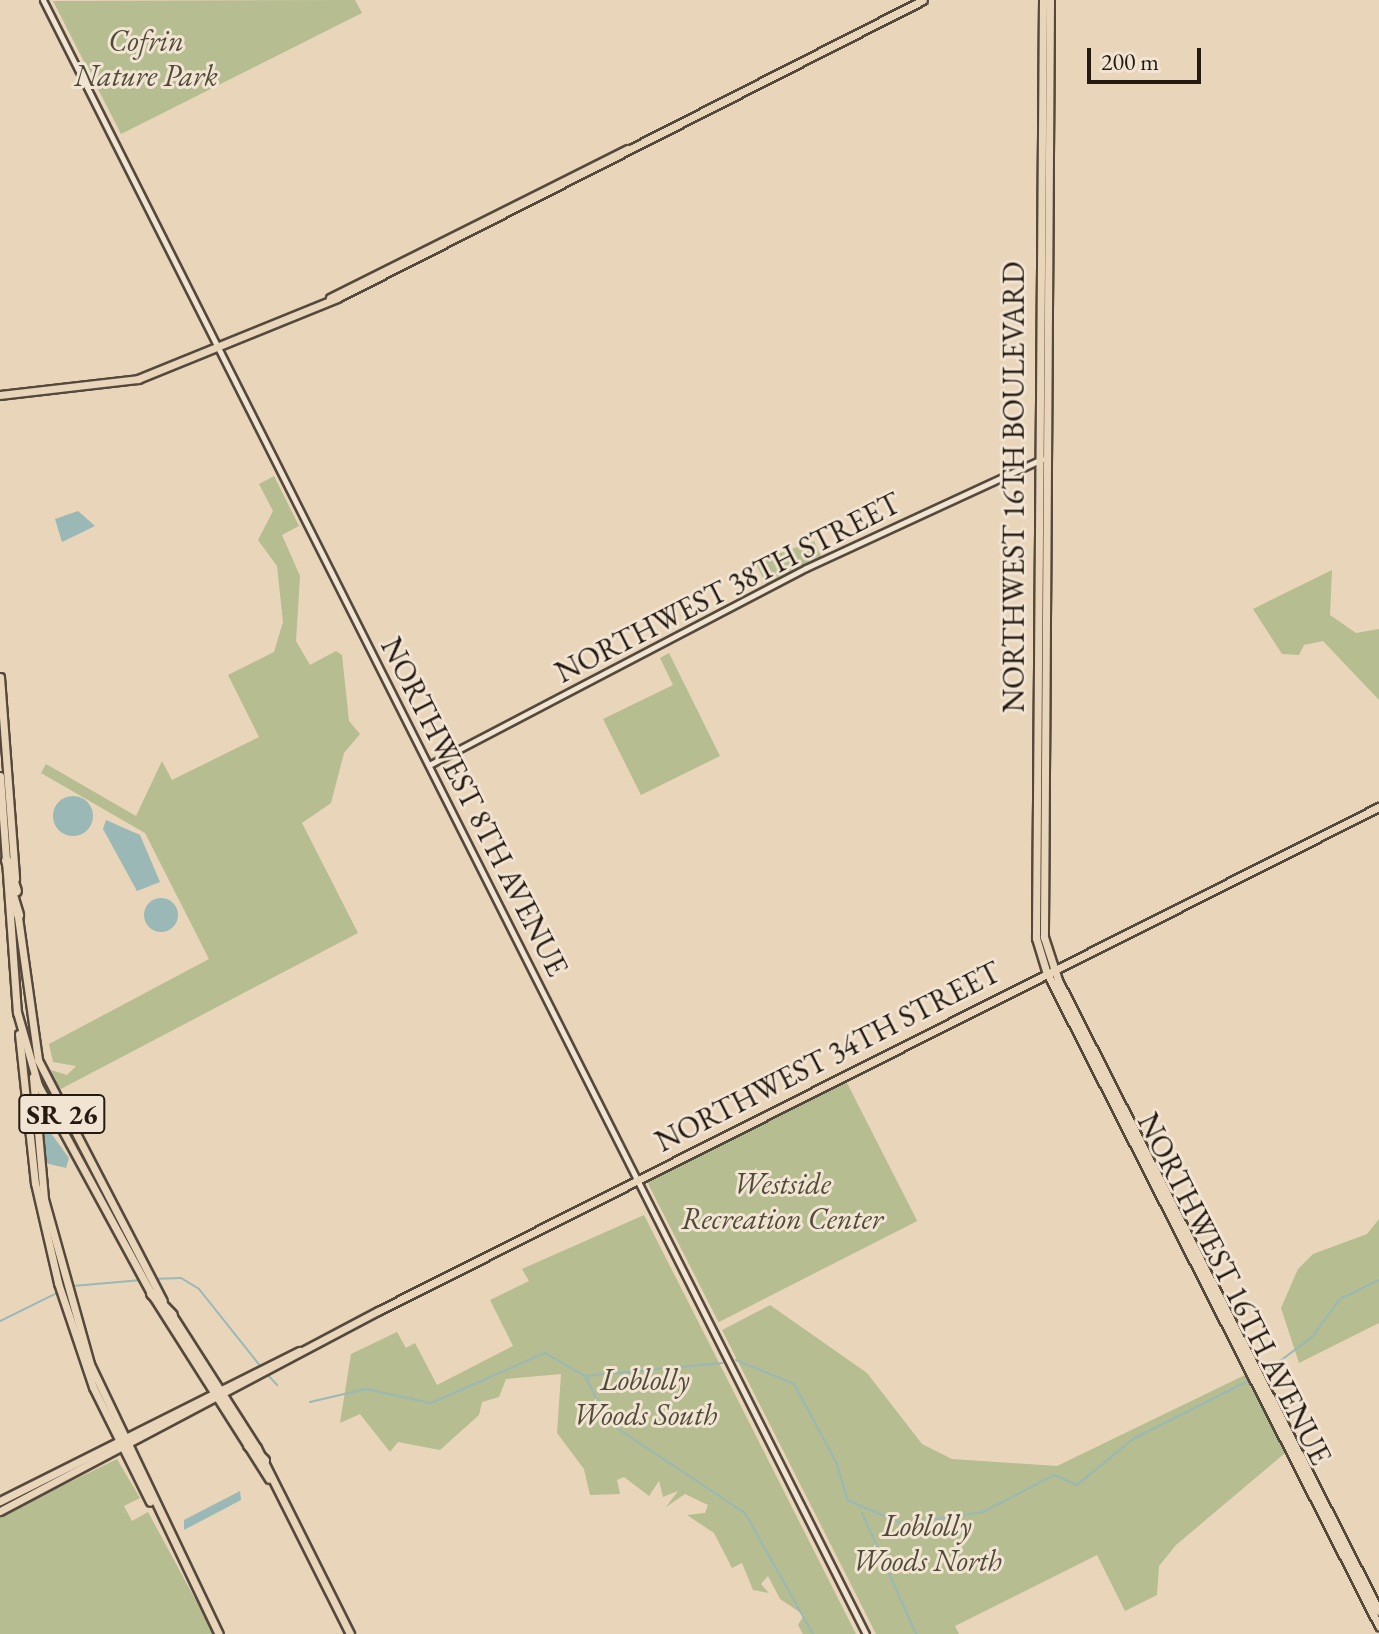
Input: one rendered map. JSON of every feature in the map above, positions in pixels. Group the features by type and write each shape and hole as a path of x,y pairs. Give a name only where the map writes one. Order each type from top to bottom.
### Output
{"highway":[{"path":"6,860 18,915"},
{"path":"154,1292 172,1315"},
{"path":"248,1445 264,1460"}],"main road":[{"path":"0,395 110,385 219,348 330,298 923,0"},
{"path":"1043,0 1046,40"},
{"name":"NORTHWEST 16TH BOULEVARD","path":"1047,457 1046,40 1050,0"},
{"name":"NORTHWEST 16TH BOULEVARD","path":"1046,40 1049,65 1047,457 1041,900 1050,971"},
{"name":"SR 26","path":"0,677 17,1012 33,1071 154,1292 264,1460 350,1634"},
{"path":"0,776 6,860"},
{"name":"NORTHWEST 34TH STREET","path":"122,1444 638,1179 1379,807"},
{"name":"SR 26","path":"18,915 31,1034 60,1110 141,1269"},
{"name":"NORTHWEST 16TH AVENUE","path":"1050,971 1368,1596 1379,1626"},
{"path":"17,1012 31,1153 72,1318 122,1444 219,1634"},
{"path":"31,1034 39,1171 61,1282"},
{"path":"31,1153 39,1171"},
{"name":"SR 26","path":"172,1315 292,1519"},
{"path":"0,1501 122,1444"},
{"path":"0,1511 122,1444"},
{"name":"NORTHWEST 16TH AVENUE","path":"1368,1596 1379,1611"}],"street":[{"name":"NORTHWEST 8TH AVENUE","path":"43,0 866,1634"},
{"name":"NORTHWEST 38TH STREET","path":"429,765 806,568 1047,457"}],"green space":[{"name":"Cofrin Nature Park","path":"355,0 362,13 121,134 53,1"},
{"path":"274,476 299,526 282,535 300,576 296,641 310,665 336,651 342,655 349,721 360,734 344,753 331,803 302,823 358,933 57,1091 51,1070 67,1075 76,1066 53,1062 49,1044 209,959 145,833 41,773 46,764 136,816 162,761 172,780 259,737 228,675 274,652 283,622 277,566 258,540 273,511 259,484"},
{"path":"814,541 823,560 767,586 755,562"},
{"path":"1332,570 1330,615 1356,633 1379,629 1379,700 1323,641 1304,645 1299,655 1282,654 1253,609"},
{"path":"669,653 720,756 641,795 603,719 673,685 660,658"},
{"name":"Westside Recreation Center","path":"846,1081 917,1221 719,1322 647,1182"},
{"name":"Loblolly Woods South","path":"644,1215 856,1634 803,1634 798,1625 804,1615 780,1599 768,1576 761,1584 769,1593 753,1590 742,1563 732,1568 714,1533 687,1515 705,1513 708,1505 685,1494 666,1507 678,1491 663,1497 659,1481 649,1496 624,1477 617,1480 620,1494 590,1495 584,1469 557,1433 561,1374 506,1379 499,1397 482,1402 479,1415 440,1450 398,1442 390,1452 360,1414 340,1423 351,1354 397,1332 406,1348 415,1343 437,1385 513,1346 490,1300 529,1281 522,1269"},
{"path":"1379,1219 1379,1323 1299,1363 1281,1308 1298,1269 1313,1254 1367,1234"},
{"name":"Loblolly Woods North","path":"770,1305 867,1373 922,1444 952,1459 1057,1466 1245,1375 1285,1453 1176,1545 1159,1566 1157,1595 1125,1611 1097,1555 955,1626 959,1634 876,1634 722,1330"},
{"path":"117,1459 140,1498 124,1506 132,1521 148,1512 214,1634 0,1634 0,1516"}],"water":[{"path":"78,511 95,526 62,542 55,519"},
{"path":"73,796 87,802 93,816 87,830 73,836 59,830 53,816 59,802"},
{"path":"106,820 140,835 160,882 137,891 103,829"},
{"path":"161,898 173,903 178,915 173,927 161,932 149,927 144,915 149,903"},
{"path":"45,1125 69,1158 66,1168 45,1163"},
{"path":"240,1491 241,1500 184,1530 184,1520"}],"waterway":[{"path":"152,1279 181,1278 199,1289 261,1367"},
{"path":"73,1286 142,1280"},
{"path":"1264,1373 1312,1337 1340,1299 1379,1280"},
{"path":"0,1321 67,1288"},
{"path":"310,1402 366,1389 431,1403 545,1353 585,1376 722,1363"},
{"path":"736,1360 794,1384 837,1464 847,1500 903,1524 983,1512 1054,1475 1077,1485 1133,1439 1248,1381"},
{"path":"265,1372 277,1385"},
{"path":"585,1376 609,1423 745,1513 813,1634"},
{"path":"862,1513 916,1634"}]}
